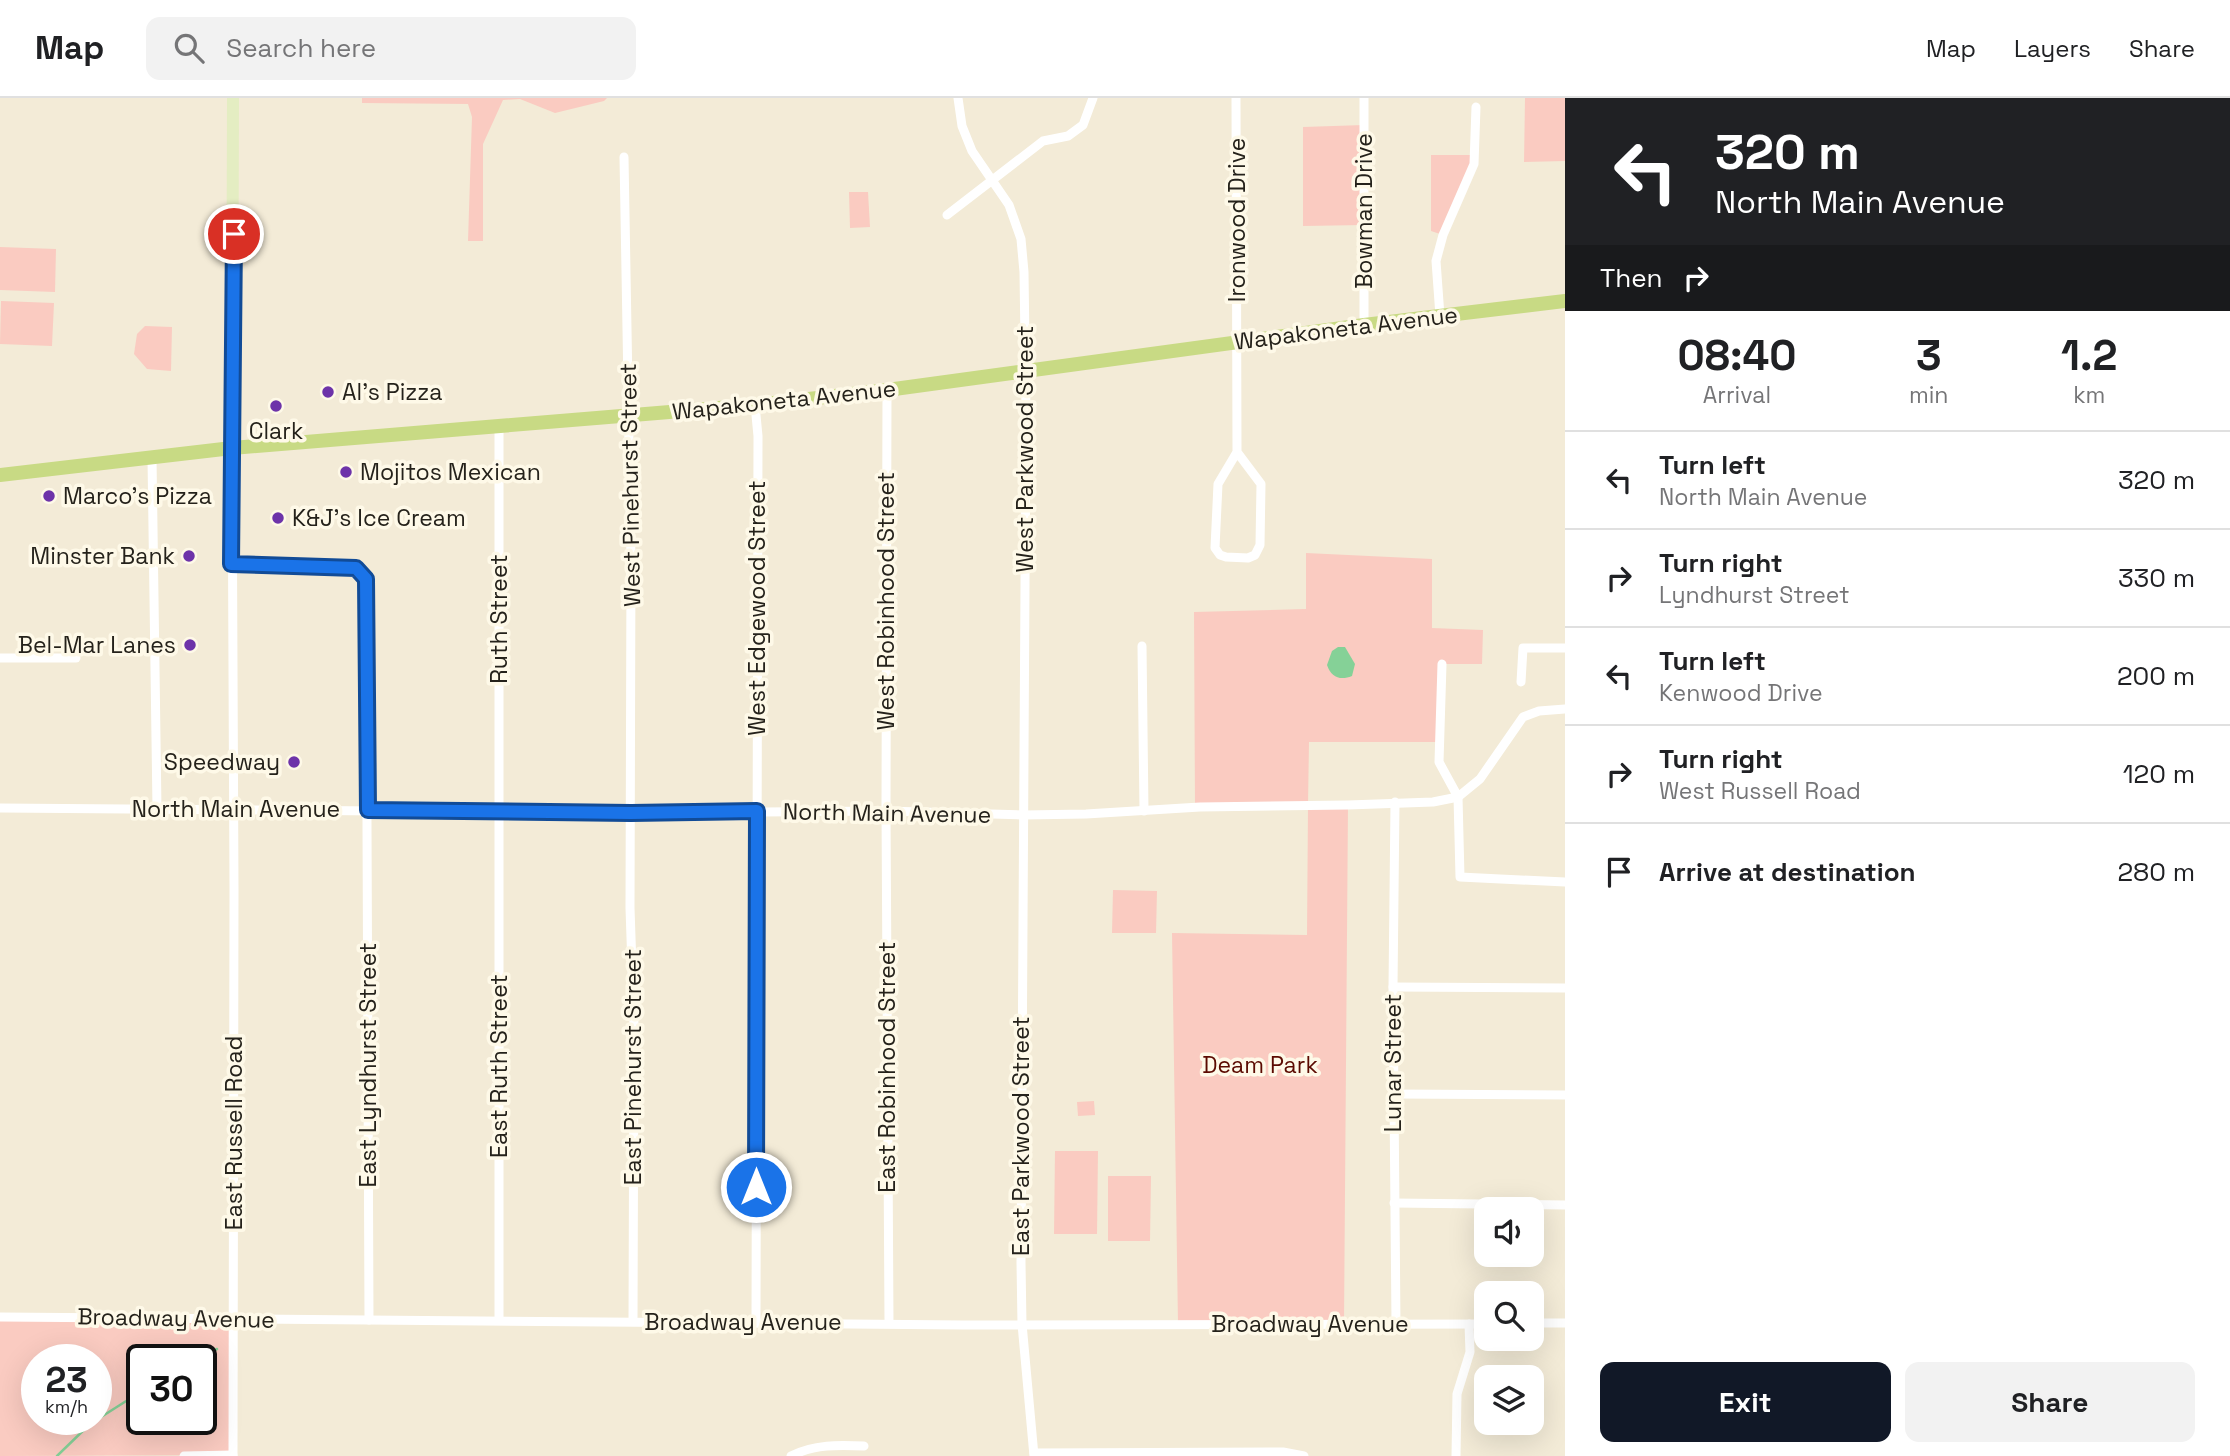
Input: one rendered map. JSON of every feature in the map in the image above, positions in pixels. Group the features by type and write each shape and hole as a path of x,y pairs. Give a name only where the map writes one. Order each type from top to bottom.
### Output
{"main road":[{"path":"232,448 233,98"},
{"name":"Wapakoneta Avenue","path":"0,475 232,448 755,405 1565,301"}],"street":[{"name":"West Parkwood Street","path":"958,98 962,126 972,151 1009,205 1021,239 1026,372 1024,815"},
{"path":"947,215 1043,141 1068,136 1083,125 1093,98"},
{"name":"Ironwood Drive","path":"1237,98 1237,452"},
{"name":"Bowman Drive","path":"1364,98 1364,325"},
{"path":"1440,316 1436,261 1443,235 1474,164 1476,107"},
{"name":"West Pinehurst Street","path":"624,157 629,416 631,813"},
{"name":"West Robinhood Street","path":"886,811 887,390"},
{"name":"West Edgewood Street","path":"755,405 758,436 756,1322"},
{"name":"Ruth Street","path":"499,427 500,812"},
{"name":"East Russell Road","path":"232,448 233,1455"},
{"path":"1237,452 1261,484 1260,545 1255,555 1248,558 1226,557 1220,555 1215,548 1218,484 1237,452"},
{"path":"152,458 157,809"},
{"name":"East Lyndhurst Street","path":"231,564 356,568 366,579 369,1320"},
{"path":"1142,646 1143,811"},
{"path":"1521,682 1523,648 1565,648"},
{"path":"0,658 76,658"},
{"path":"1442,664 1439,762 1458,797 1460,877 1565,881"},
{"path":"1458,797 1479,779 1523,717 1539,711 1565,709"},
{"name":"North Main Avenue","path":"0,808 631,813 886,811 1024,815 1433,802 1458,797"},
{"name":"Lunar Street","path":"1395,802 1393,987 1396,1324"},
{"name":"East Robinhood Street","path":"886,811 889,1323"},
{"name":"East Ruth Street","path":"499,1320 500,812"},
{"name":"East Pinehurst Street","path":"631,813 635,1026 633,1321"},
{"name":"East Parkwood Street","path":"1024,815 1022,1324 1034,1454"},
{"path":"1393,987 1565,988"},
{"path":"1394,1094 1565,1095"},
{"path":"1394,1203 1565,1205"},
{"name":"Broadway Avenue","path":"0,1317 1022,1324 1474,1324"},
{"path":"1544,1323 1565,1323"},
{"path":"1456,1456 1457,1394 1470,1352 1469,1324"},
{"path":"791,1456 801,1451 831,1445 864,1446"},
{"path":"1034,1454 1283,1452 1304,1456"},
{"path":"184,1456 233,1455"}],"green space":[{"path":"362,98 607,98 555,113 520,99 503,100 483,144 483,241 468,241 472,117 468,104 362,103"},
{"path":"1525,98 1565,98 1565,161 1524,162"},
{"path":"1364,125 1364,225 1303,226 1303,127"},
{"path":"1431,155 1475,155 1443,235 1431,231"},
{"path":"849,192 868,192 870,227 850,228"},
{"path":"0,247 56,249 55,292 0,290"},
{"path":"1,301 54,303 52,346 0,344"},
{"path":"145,326 172,327 171,371 147,369 134,354 137,334"},
{"name":"Deam Park","path":"1306,553 1432,559 1432,628 1483,630 1482,664 1442,664 1440,742 1309,742 1308,805 1348,805 1344,1324 1178,1324 1172,933 1307,935 1308,806 1195,807 1194,612 1306,609"},
{"path":"1113,890 1157,891 1156,933 1112,933"},
{"path":"1094,1101 1095,1115 1078,1116 1077,1102"},
{"path":"1055,1151 1098,1151 1097,1234 1054,1234"},
{"path":"1108,1176 1151,1176 1150,1241 1108,1241"},
{"path":"0,1317 234,1319 233,1455 0,1456"}],"shaded area":[{"path":"1345,647 1355,664 1352,676 1340,678 1334,675 1327,665 1332,651"}],"waterway":[{"path":"57,1456 90,1424 126,1401"}],"place":[{"name":"Al's Pizza","path":"328,392"},
{"name":"Clark","path":"276,406"},
{"name":"Mojitos Mexican","path":"346,472"},
{"name":"Marco's Pizza","path":"49,496"},
{"name":"K&J's Ice Cream","path":"278,518"},
{"name":"Minster Bank","path":"189,556"},
{"name":"Bel-Mar Lanes","path":"190,645"},
{"name":"Speedway","path":"294,762"}],"route":[{"path":"234,234 231,564 356,568 366,579 368,810 631,813 757,811 756,1187"}]}
